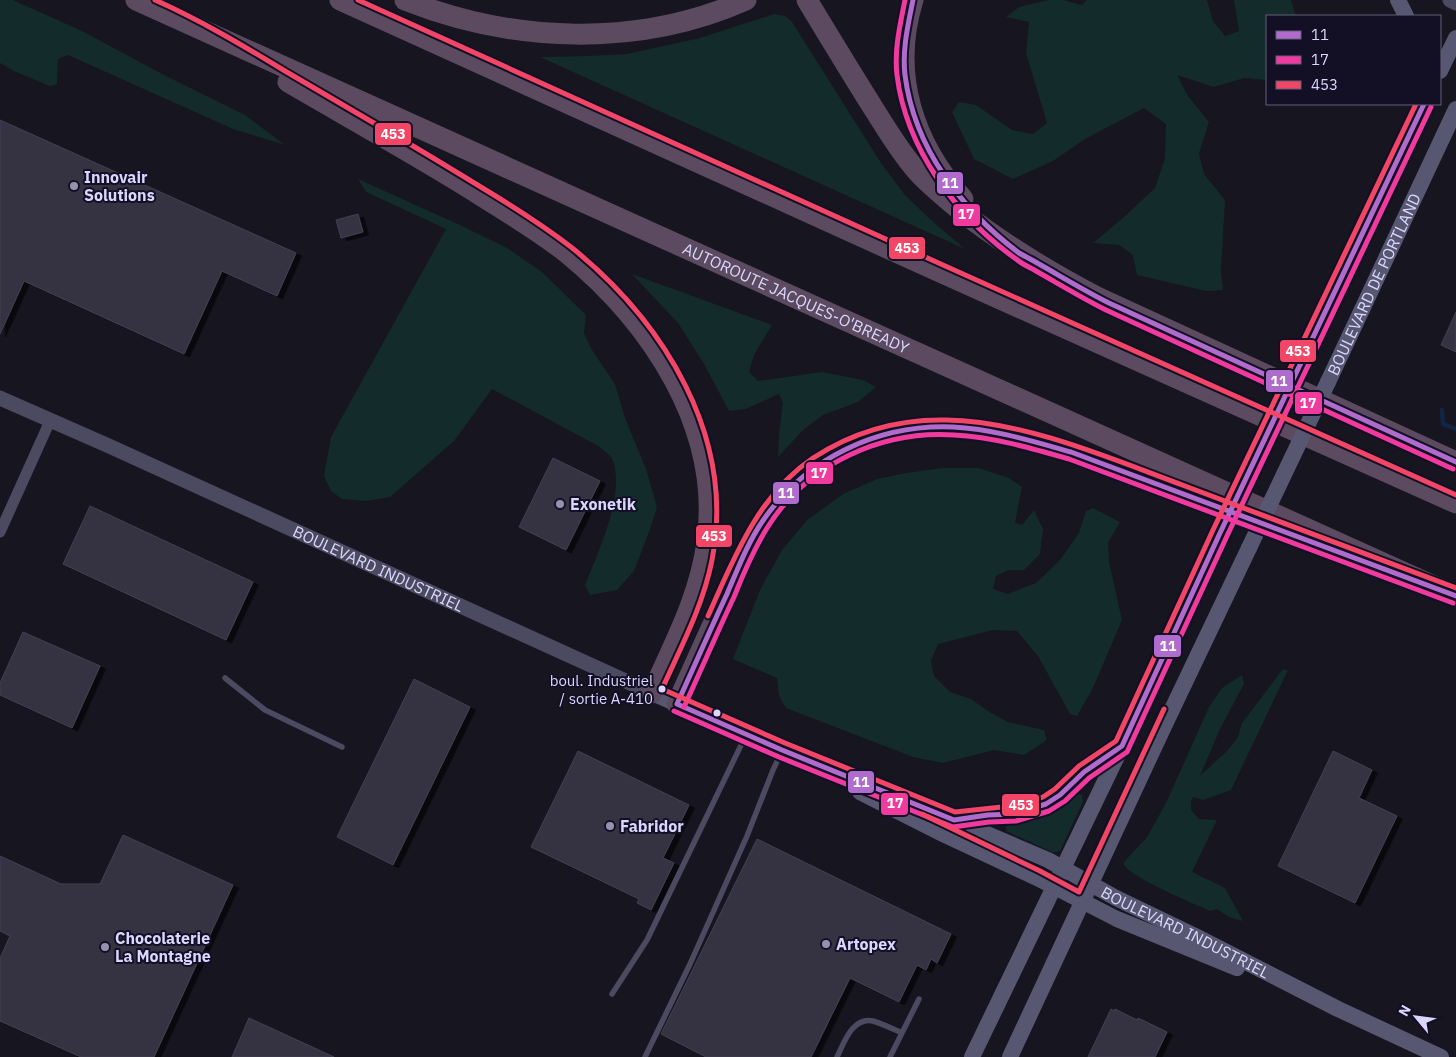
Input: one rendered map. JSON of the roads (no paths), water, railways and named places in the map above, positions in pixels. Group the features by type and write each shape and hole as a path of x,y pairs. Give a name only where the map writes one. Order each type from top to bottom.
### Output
{"highway":[{"name":"AUTOROUTE JACQUES-O'BREADY","path":"136,0 1451,594"},
{"path":"340,0 1456,503"},
{"path":"405,0 454,17 493,27 540,33 588,34 664,26 708,15 746,0"},
{"path":"807,0 866,98 916,171 959,209 1017,251 1062,278 1109,302 1456,462"},
{"path":"914,0 907,32 905,70 908,94 918,130 933,160 956,192 990,227 1017,251"},
{"path":"189,24 438,169 545,237 579,264 612,296 651,344 677,384 695,427 705,466 709,509 708,540 699,582 690,608 652,693"},
{"path":"677,704 747,551 763,521 778,501 807,472 845,448 877,435 908,428 932,426 971,428 1012,436 1065,450 1451,594"}],"main road":[{"path":"1398,0 1406,15"},
{"path":"1441,70 1456,38"},
{"path":"1413,105 1413,126"},
{"name":"BOULEVARD DE PORTLAND","path":"972,1057 1122,746 1220,533 1424,105"},
{"name":"BOULEVARD DE PORTLAND","path":"1010,1057 1456,109"},
{"name":"BOULEVARD INDUSTRIEL","path":"652,693 782,751 1048,860 1090,885 1338,1009 1441,1057"},
{"path":"954,820 988,815 1015,814 1046,804 1060,795 1084,772 1122,746"},
{"name":"BOULEVARD INDUSTRIEL","path":"782,751 945,835 1117,919 1338,1009"}],"street":[{"path":"1450,0 1456,3"},
{"name":"BOULEVARD INDUSTRIEL","path":"0,398 652,693"},
{"path":"0,532 50,421"}],"lane":[{"path":"225,678 266,710 342,747"},
{"path":"612,994 647,940 751,737"},
{"path":"646,1055 690,964 747,836 782,751"},
{"path":"890,1057 919,999"},
{"path":"837,1057 848,1033 860,1023 872,1021 902,1033"}],"waterway":[{"path":"1442,410 1443,424 1456,429"}],"place":[{"name":"Innovair Solutions","path":"74,186"},
{"name":"Exonetik","path":"560,504"},
{"name":"boul. Industriel / sortie A-410","path":"662,689"},
{"name":"Fabridor","path":"610,826"},
{"name":"Artopex","path":"826,944"},
{"name":"Chocolaterie La Montagne","path":"105,947"}]}
